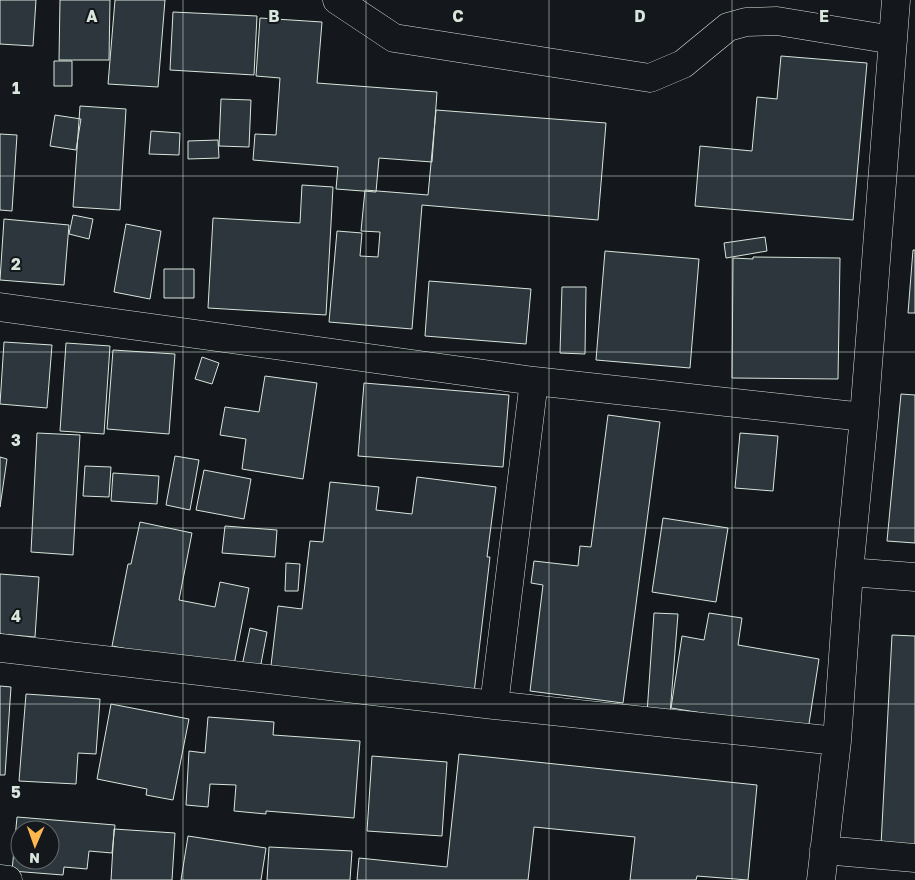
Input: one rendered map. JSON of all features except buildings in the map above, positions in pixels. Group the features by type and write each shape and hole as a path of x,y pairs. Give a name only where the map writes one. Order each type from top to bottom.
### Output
{"street":[{"path":"338,0 394,38 650,78 683,64 728,27 746,22 776,21 893,40"},
{"path":"821,880 836,741 849,572 864,418 896,0"},
{"path":"0,307 534,381 864,418"},
{"path":"494,705 534,381"},
{"path":"849,572 915,577"},
{"path":"0,648 494,705 836,741"},
{"path":"824,850 915,858"},
{"path":"0,879 8,880"}]}
